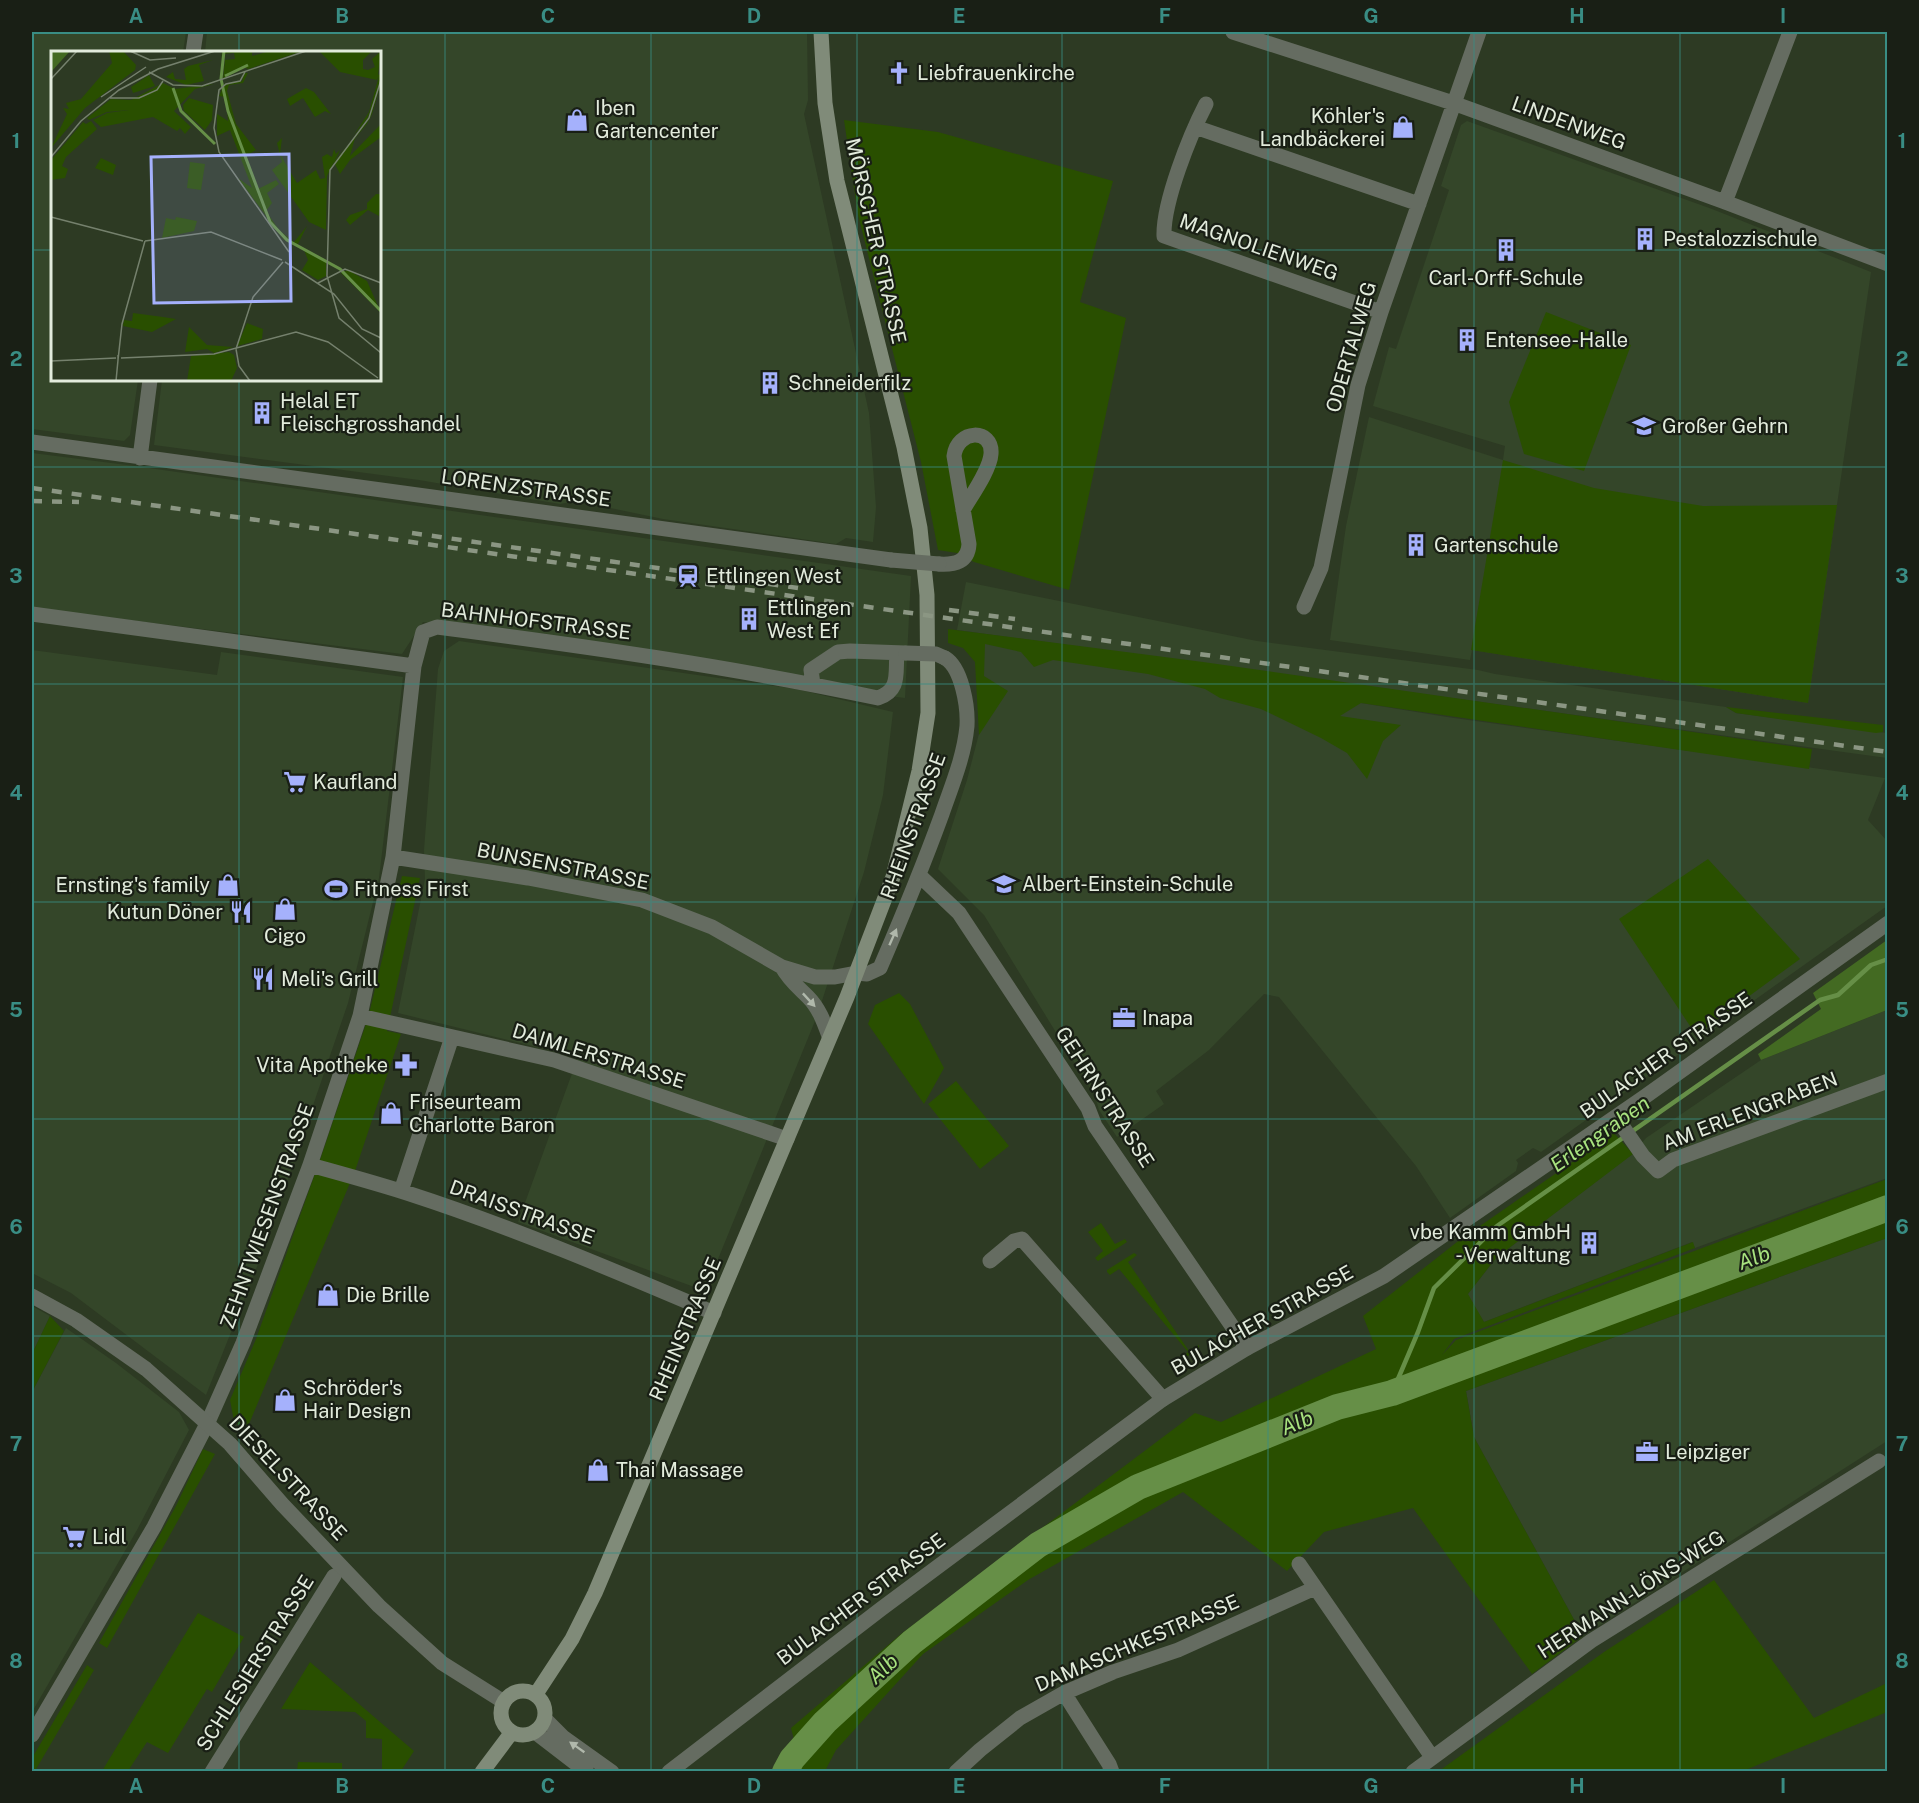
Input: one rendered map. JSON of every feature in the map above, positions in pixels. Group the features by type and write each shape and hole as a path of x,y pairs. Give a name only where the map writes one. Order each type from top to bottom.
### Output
{"main road":[{"name":"MÖRSCHER STRASSE","path":"820,32 825,103 837,181 904,447 920,528"},
{"name":"RHEINSTRASSE","path":"536,1694 572,1639 595,1593 830,1036 893,877 919,771 928,713 927,595 920,528"},
{"path":"521,1690 536,1694 545,1707 545,1719 535,1732 523,1735 512,1732 502,1720 501,1713 507,1697 521,1690"},
{"path":"482,1772 512,1732"}],"street":[{"path":"194,51 196,32"},
{"name":"LINDENWEG","path":"1233,32 1453,103 1725,201 1887,264"},
{"name":"ODERTALWEG","path":"1304,607 1321,568 1358,385 1381,312 1479,32"},
{"path":"1725,201 1790,32"},
{"name":"MAGNOLIENWEG","path":"1206,104 1195,127 1163,219 1164,236 1381,312"},
{"path":"1195,127 1419,204"},
{"path":"140,458 150,381"},
{"name":"LORENZSTRASSE","path":"32,442 891,560 939,564 957,563 965,558 968,552 963,510"},
{"path":"32,614 414,666"},
{"name":"BAHNHOFSTRASSE","path":"414,666 423,632 437,627 618,652 813,684 878,698 888,694 894,687 901,653"},
{"path":"813,684 811,670 838,652 901,653"},
{"name":"RHEINSTRASSE","path":"856,973 867,974 880,968 920,876 960,764 967,724 960,680 955,668 945,658 936,654 901,653"},
{"name":"ZEHNTWIESENSTRASSE","path":"32,1735 154,1527 208,1422 243,1343 310,1165 360,1016 393,857 414,666"},
{"name":"BUNSENSTRASSE","path":"393,857 528,878 642,900 712,927 782,967 825,978 856,973"},
{"name":"GEHRNSTRASSE","path":"920,876 959,913 1088,1108 1095,1126 1247,1348"},
{"name":"BULACHER STRASSE","path":"669,1772 881,1609 1163,1399 1247,1348 1384,1276 1620,1122 1887,923"},
{"name":"BUNSENSTRASSE","path":"782,967 789,980 814,1005 830,1036"},
{"name":"DAIMLERSTRASSE","path":"360,1016 554,1060 787,1139"},
{"path":"401,1191 452,1037"},
{"name":"AM ERLENGRABEN","path":"1620,1122 1635,1146 1658,1171 1673,1161 1887,1081"},
{"name":"DRAISSTRASSE","path":"310,1165 401,1191 485,1220 595,1262 714,1313"},
{"path":"990,1262 1014,1241 1022,1239 1163,1399"},
{"name":"DIESELSTRASSE","path":"32,1296 76,1320 146,1369 208,1422 379,1606 442,1663 504,1702"},
{"name":"HERMANN-LÖNS-WEG","path":"1413,1772 1591,1641 1879,1461"},
{"path":"1299,1564 1432,1757"},
{"name":"SCHLESIERSTRASSE","path":"212,1772 334,1576"},
{"name":"DAMASCHKESTRASSE","path":"956,1772 1020,1718 1064,1693 1113,1672 1178,1650 1315,1588"},
{"path":"1064,1693 1112,1772"},
{"path":"545,1719 563,1737 612,1772"},
{"path":"535,1732 587,1772"}],"shaded area":[{"path":"32,32 186,32 183,51 51,51 51,381 138,381 130,435 124,441 32,429"},
{"path":"207,32 807,32 808,100 804,114 869,413 876,507 873,542 846,538 836,544 663,519 577,501 560,504 419,480 154,445 162,381 381,381 381,51 205,51"},
{"name":"Großer Gehrn","path":"1467,121 1712,209 1871,272 1808,703 1472,650 1470,660 1330,640 1346,526 1369,417 1503,460 1505,446 1373,406 1389,347 1396,349 1449,190 1441,186 1461,125"},
{"path":"32,453 911,576 905,698 789,684 487,630 423,622 402,654 32,608"},
{"path":"966,582 1257,641 1478,670 1726,707 1736,713 1887,733 1887,758 957,630"},
{"path":"459,641 796,689 893,712 883,795 864,872 817,1016 705,1291 518,1222 578,1057 398,1013 425,879 424,850 438,669 444,651"},
{"path":"981,641 1447,717 1885,778 1868,820 1887,841 1887,906 1541,1152 1533,1148 1516,1160 1518,1163 1516,1171 1450,1218 1416,1166 1279,997 1264,994 1209,1050 1156,1091 1164,1104 1117,1137 1099,1110 1095,1096 984,915 938,869 967,780 982,722"},
{"path":"32,650 217,675 221,652 403,677 379,878 348,1003 264,1249 206,1395 71,1293 32,1273"},
{"path":"1887,1010 1887,1178 1695,1248 1692,1242 1484,1322 1467,1295 1496,1258 1632,1154 1646,1138 1761,1060"},
{"path":"1887,1238 1887,1441 1583,1636 1474,1437 1466,1391"},
{"path":"32,1306 50,1316 32,1354"},
{"path":"66,1328 179,1412 189,1430 137,1530 32,1712 32,1392"}],"green space":[{"path":"844,120 938,132 1113,181 1080,302 1126,318 1069,590 974,562 957,553 938,550 921,462 858,215"},
{"path":"1546,312 1631,345 1584,471 1524,454 1509,402"},
{"path":"1503,460 1594,488 1703,506 1837,505 1808,703 1471,650"},
{"path":"948,629 1203,662 1812,749 1809,769 1361,703 1340,716 1401,725 1383,741 1367,779 1347,753 1321,738 1261,709 1220,698 1205,689 1148,674 1053,660 1034,667 1021,652 985,644 984,676 1008,691 979,735 975,662 963,648 948,643"},
{"path":"1726,707 1883,725 1883,732 1876,733 1736,713"},
{"path":"1708,859 1800,959 1696,1035 1619,919"},
{"path":"402,876 420,878 387,1031 401,1034 355,1171 246,1431 234,1421 230,1400 256,1339 368,1018"},
{"path":"1887,940 1887,1010 1761,1060 1758,1054 1821,1009 1813,993"},
{"path":"899,993 910,1004 944,1068 924,1104 868,1024 875,1005"},
{"path":"956,1081 1009,1146 980,1169 928,1104"},
{"path":"1614,1133 1633,1154 1496,1258 1468,1294 1484,1322 1693,1242 1695,1248 1454,1339 1442,1355 1456,1340 1887,1179 1887,1238 1466,1391 1474,1437 1583,1636 1532,1674 1413,1508 1324,1532 1287,1571 1183,1492 1028,1580 923,1654 836,1750 825,1771 790,1772 798,1755 791,1728 901,1634 1195,1413 1221,1422 1376,1349 1363,1316 1457,1242"},
{"path":"1101,1223 1115,1244 1125,1239 1127,1242 1098,1261 1095,1258 1103,1251 1088,1232"},
{"path":"1134,1253 1137,1255 1128,1262 1189,1351 1199,1345 1199,1348 1182,1360 1180,1359 1188,1352 1119,1269 1110,1275 1107,1272"},
{"path":"50,1316 64,1331 32,1392 32,1354"},
{"path":"203,1449 215,1454 107,1648 99,1643 176,1506"},
{"path":"1714,1580 1814,1718 1887,1683 1887,1712 1743,1771 1439,1771 1604,1652"},
{"path":"198,1613 244,1637 212,1692 207,1689 168,1753 147,1742 128,1771 102,1771"},
{"path":"310,1662 414,1751 401,1771 382,1771 382,1739 366,1738 366,1721 355,1712 281,1709"},
{"path":"87,1665 94,1670 35,1771 32,1771 32,1758"},
{"path":"298,1762 342,1763 342,1771 297,1771"}],"waterway":[{"name":"Erlengraben","path":"1392,1393 1434,1288 1497,1226 1820,1000 1838,995 1871,965 1888,959"},
{"name":"Alb","path":"785,1772 792,1759 825,1722 912,1642 1038,1545 1138,1487 1337,1407 1392,1393 1888,1208"}],"railway":[{"path":"32,488 1888,752"},
{"path":"32,501 79,502"},
{"path":"412,533 798,588"},
{"path":"949,610 1015,619"}],"place":[{"name":"Liebfrauenkirche","path":"899,73"},
{"name":"Iben Gartencenter","path":"577,120"},
{"name":"Köhler's Landbäckerei","path":"1403,127"},
{"name":"Pestalozzischule","path":"1645,239"},
{"name":"Carl-Orff-Schule","path":"1506,250"},
{"name":"Entensee-Halle","path":"1467,340"},
{"name":"Schneiderfilz","path":"770,383"},
{"name":"Helal ET Fleischgrosshandel","path":"262,413"},
{"name":"Großer Gehrn","path":"1644,426"},
{"name":"Gartenschule","path":"1416,545"},
{"name":"Ettlingen West","path":"688,576"},
{"name":"Ettlingen West Ef","path":"749,619"},
{"name":"Kaufland","path":"295,782"},
{"name":"Albert-Einstein-Schule","path":"1004,884"},
{"name":"Ernsting's family","path":"228,885"},
{"name":"Fitness First","path":"336,889"},
{"name":"Cigo","path":"285,909"},
{"name":"Kutun Döner","path":"241,912"},
{"name":"Meli's Grill","path":"263,979"},
{"name":"Inapa","path":"1124,1018"},
{"name":"Vita Apotheke","path":"406,1065"},
{"name":"Friseurteam Charlotte Baron","path":"391,1113"},
{"name":"vbe Kamm GmbH - Verwaltung","path":"1589,1243"},
{"name":"Die Brille","path":"328,1295"},
{"name":"Schröder's Hair Design","path":"285,1400"},
{"name":"Leipziger","path":"1647,1452"},
{"name":"Thai Massage","path":"598,1470"},
{"name":"Lidl","path":"74,1537"}]}
